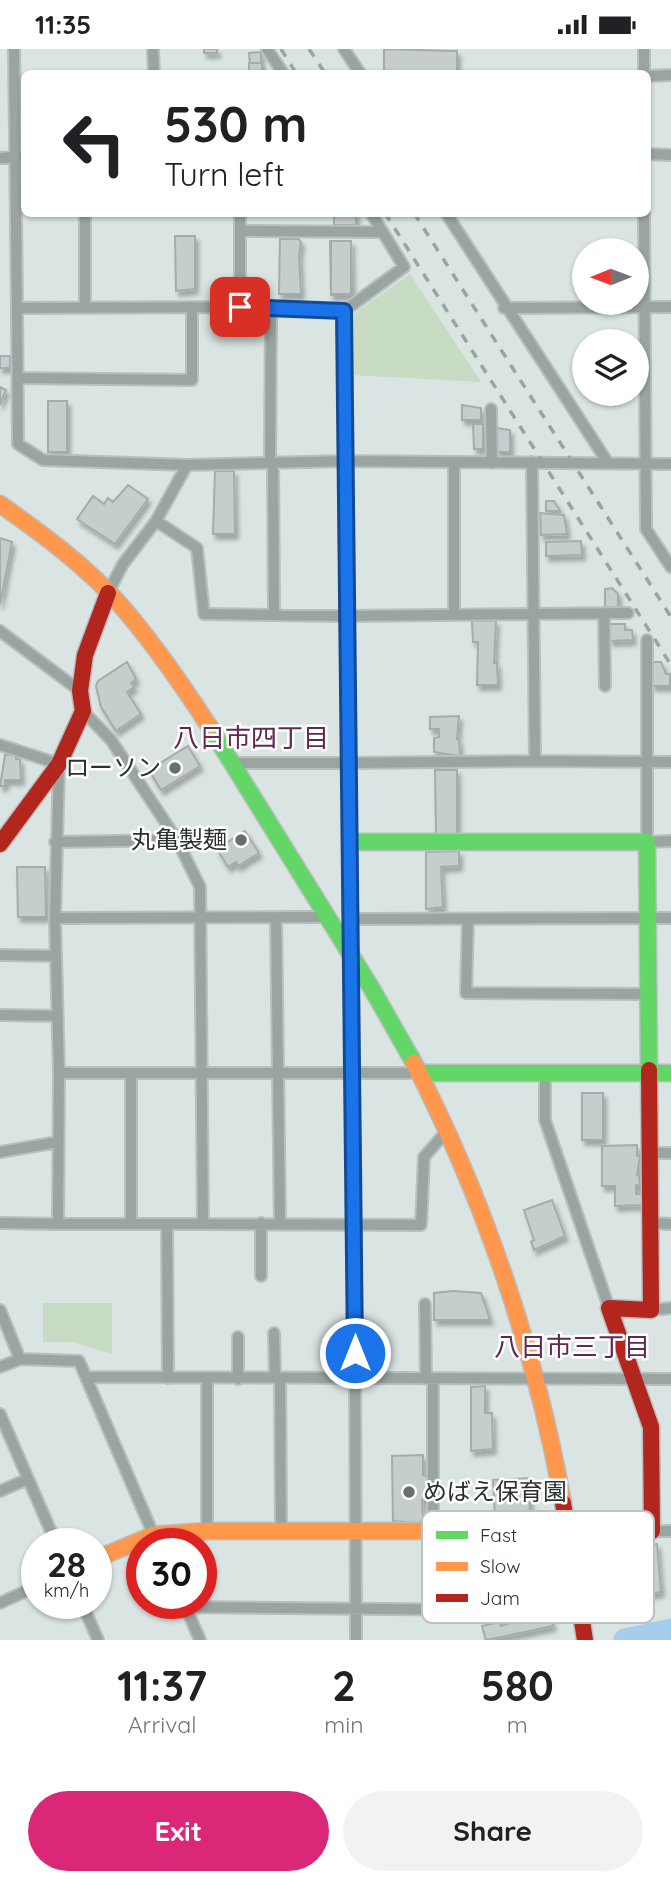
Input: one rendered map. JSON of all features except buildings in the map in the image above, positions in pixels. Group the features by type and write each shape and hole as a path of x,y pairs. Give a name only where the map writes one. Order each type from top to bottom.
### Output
{"street":[{"path":"14,49 20,83 18,444 43,460 187,465 345,461 671,464"},
{"path":"153,49 154,70"},
{"path":"267,49 281,70"},
{"path":"344,49 358,70"},
{"path":"644,49 646,70"},
{"path":"651,74 671,75"},
{"path":"651,154 671,155"},
{"path":"0,158 20,157"},
{"path":"85,217 85,308"},
{"path":"240,217 240,307"},
{"path":"17,308 240,307 344,311 404,267 374,217"},
{"path":"448,217 608,463"},
{"path":"644,217 644,238"},
{"path":"240,231 383,232"},
{"path":"18,378 192,380 192,307"},
{"path":"649,307 671,307"},
{"path":"271,308 274,615"},
{"path":"505,308 572,308"},
{"path":"344,311 346,616 353,919 356,1640"},
{"path":"645,315 646,529 671,568"},
{"path":"491,409 492,463"},
{"path":"532,462 535,761"},
{"path":"454,463 454,615"},
{"path":"0,844 60,764 83,711 80,691 85,655 108,593 123,564 156,521 187,465"},
{"path":"0,504 108,593 153,647 231,763 353,960 419,1073 490,1241 533,1380 563,1511"},
{"path":"156,521 197,548 204,614 346,616 628,613"},
{"path":"604,613 605,686"},
{"path":"0,631 80,691"},
{"path":"647,640 651,1310"},
{"path":"83,711 111,740 177,840 200,887 203,1224"},
{"path":"0,745 60,764"},
{"path":"231,763 671,762"},
{"path":"58,1224 60,1073 55,842 60,764"},
{"path":"55,842 177,840"},
{"path":"352,842 671,841"},
{"path":"55,918 326,917"},
{"path":"276,918 280,1223"},
{"path":"353,919 671,918"},
{"path":"468,919 466,993 649,995"},
{"path":"0,955 56,956"},
{"path":"0,1015 58,1016"},
{"path":"60,1073 671,1073"},
{"path":"131,1073 131,1224"},
{"path":"545,1073 545,1120 651,1427 652,1511"},
{"path":"0,1223 421,1225 424,1157 446,1132"},
{"path":"0,1152 58,1142"},
{"path":"651,1153 671,1153"},
{"path":"261,1223 261,1276"},
{"path":"650,1223 671,1224"},
{"path":"167,1224 168,1378"},
{"path":"425,1304 430,1379 433,1511"},
{"path":"609,1308 671,1308"},
{"path":"0,1310 20,1359"},
{"path":"274,1333 281,1530"},
{"path":"238,1338 238,1379"},
{"path":"0,1367 20,1359 79,1361 150,1528"},
{"path":"86,1377 207,1380 671,1379"},
{"path":"206,1528 207,1380"},
{"path":"0,1414 49,1528"},
{"path":"0,1491 28,1479"},
{"path":"217,1531 422,1531"},
{"path":"0,1603 21,1593"},
{"path":"217,1606 422,1609"},
{"path":"88,1619 97,1640"},
{"path":"191,1619 200,1640"}],"green space":[{"path":"410,274 481,382 351,375 351,316"},
{"path":"43,1303 112,1303 112,1354 73,1342 43,1342"}],"waterway":[{"path":"625,1640 671,1630"}],"railway":[{"path":"281,49 294,70"},
{"path":"309,49 323,70"},
{"path":"388,217 671,665"},
{"path":"417,217 671,617"}],"traffic: fast":[{"path":"209,726 372,989 414,1063"},
{"path":"352,842 647,842 649,1070"},
{"path":"419,1073 671,1073"}],"traffic: slow":[{"path":"0,504 46,537 103,586 165,661 209,726"},
{"path":"414,1063 463,1168 505,1277 538,1390 563,1503"},
{"path":"112,1552 153,1535 207,1531 422,1531"}],"traffic: jam":[{"path":"0,844 59,764 83,711 80,691 85,655 108,593"},
{"path":"649,1070 651,1310 609,1308 651,1427 652,1511"},
{"path":"563,1503 564,1511"},
{"path":"582,1623 585,1640"}],"place":[{"name":"ローソン","path":"175,768"},
{"name":"丸亀製麺","path":"241,840"},
{"name":"めばえ保育園","path":"409,1492"}],"district":[{"name":"八日市四丁目","path":"251,738"},
{"name":"八日市三丁目","path":"572,1347"}],"route":[{"path":"240,307 344,311 346,616 353,919 355,1353"}]}
